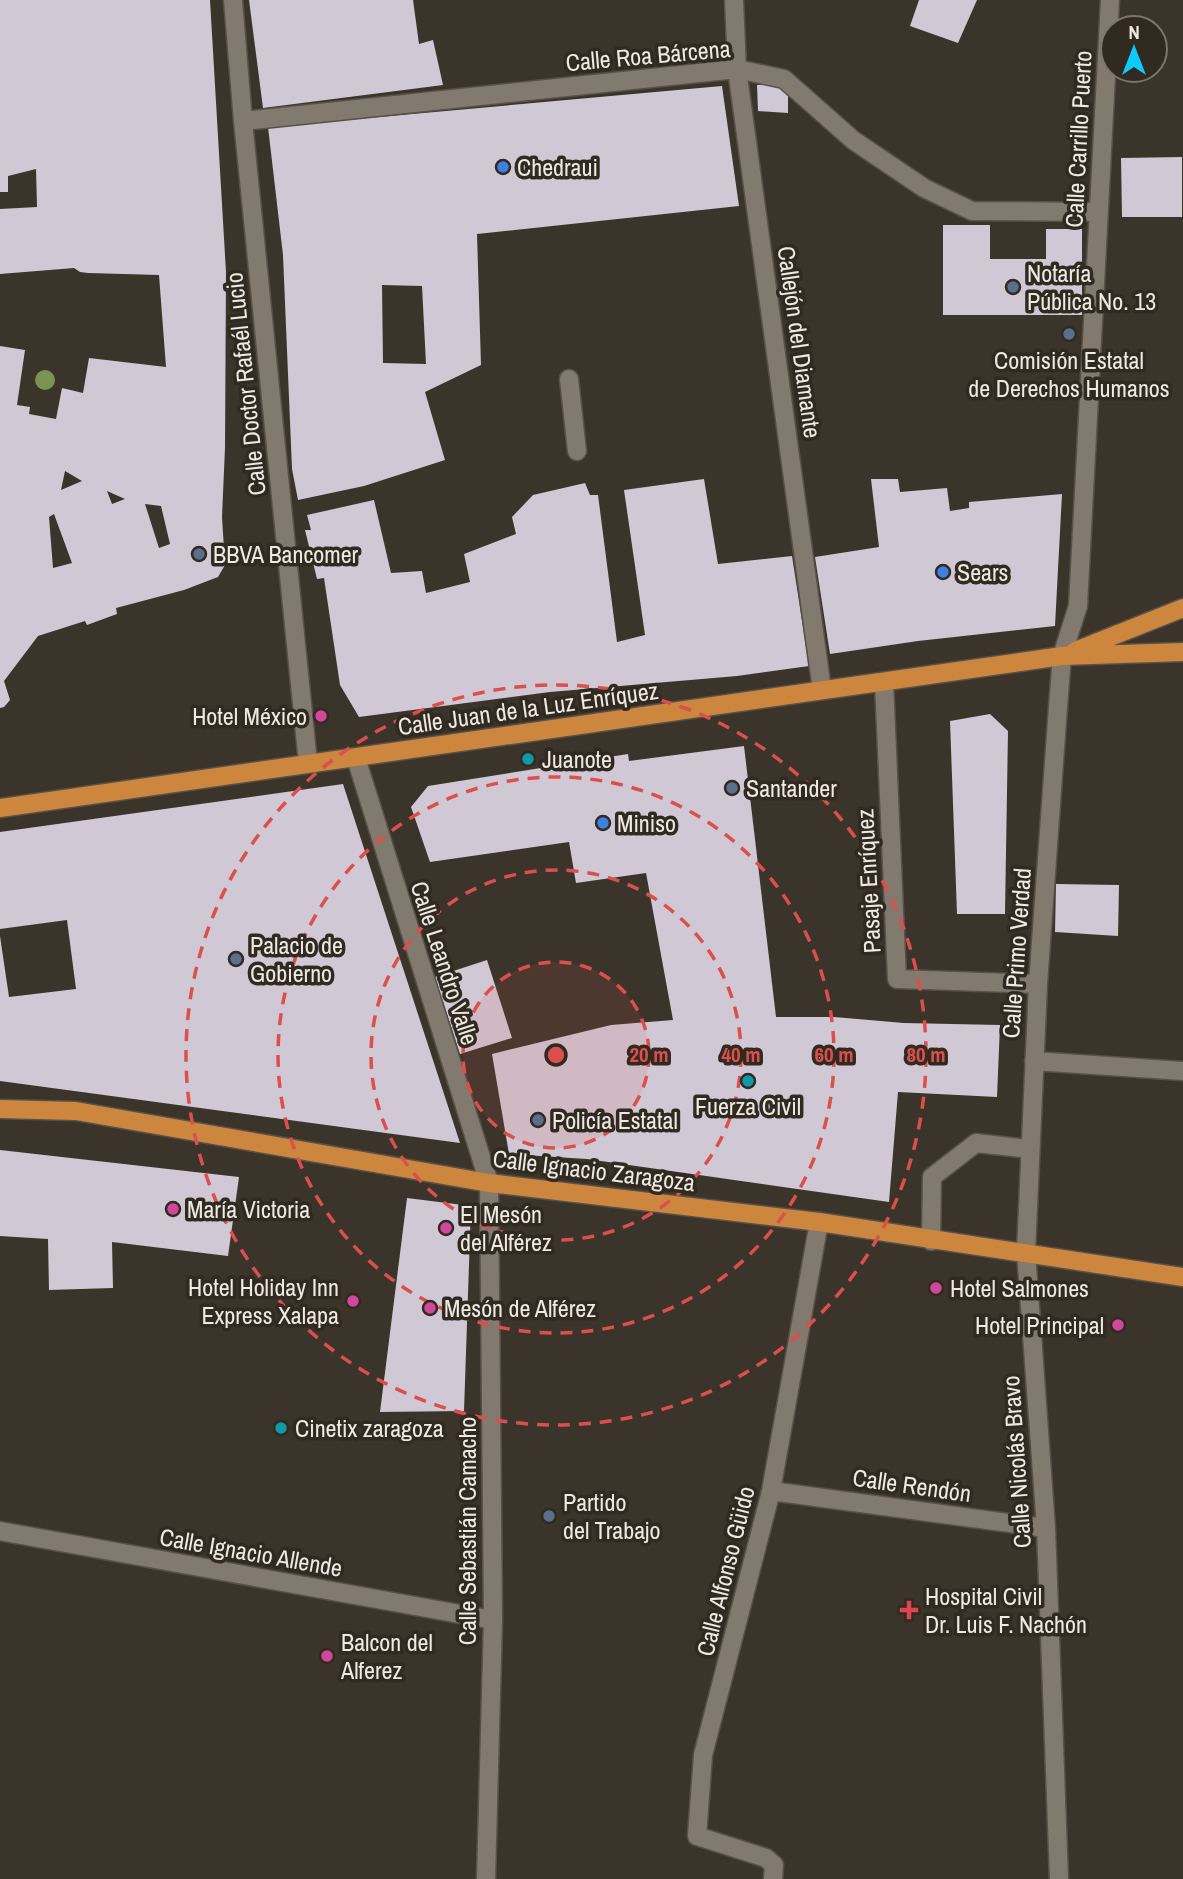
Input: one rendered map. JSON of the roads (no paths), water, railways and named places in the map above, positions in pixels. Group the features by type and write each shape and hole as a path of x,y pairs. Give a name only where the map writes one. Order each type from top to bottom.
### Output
{"main road":[{"path":"1062,656 1183,608"},
{"path":"1062,656 1183,652"},
{"name":"Calle Juan de la Luz Enríquez","path":"0,808 1062,656"},
{"name":"Calle Ignacio Zaragoza","path":"0,1109 76,1111 489,1183 819,1222 1183,1277"}],"street":[{"name":"Calle Doctor Rafaél Lucio","path":"233,0 308,763"},
{"name":"Callejón del Diamante","path":"734,0 737,69 822,690"},
{"name":"Calle Carrillo Puerto","path":"1062,656 1077,606 1110,0"},
{"name":"Calle Roa Bárcena","path":"243,121 737,69 784,79 853,140 923,188 972,211 1099,212"},
{"path":"569,379 577,451"},
{"name":"Calle Primo Verdad","path":"1026,1252 1038,984 1062,656"},
{"name":"Pasaje Enríquez","path":"884,682 897,979 1038,984"},
{"name":"Calle Leandro Valle","path":"356,758 489,1183"},
{"path":"1034,1061 1183,1071"},
{"path":"931,1241 932,1177 975,1143 1029,1149"},
{"name":"Calle Sebastián Camacho","path":"486,1879 493,1620 489,1183"},
{"name":"Calle Alfonso Güido","path":"773,1879 774,1865 766,1858 697,1836 704,1755 771,1491 819,1222"},
{"name":"Calle Nicolás Bravo","path":"1026,1252 1046,1528 1059,1879"},
{"name":"Calle Rendón","path":"771,1491 1046,1528"},
{"name":"Calle Ignacio Allende","path":"0,1531 493,1620"}],"place":[{"name":"Chedraui","path":"503,167"},
{"name":"Notaría Pública No. 13","path":"1013,287"},
{"name":"Comisión Estatal de Derechos Humanos","path":"1069,334"},
{"name":"BBVA Bancomer","path":"199,554"},
{"name":"Sears","path":"943,572"},
{"name":"Hotel México","path":"321,716"},
{"name":"Juanote","path":"528,759"},
{"name":"Santander","path":"732,788"},
{"name":"Miniso","path":"603,823"},
{"name":"Palacio de Gobierno","path":"236,959"},
{"name":"Fuerza Civil","path":"748,1081"},
{"name":"Policía Estatal","path":"538,1120"},
{"name":"María Victoria","path":"173,1209"},
{"name":"El Mesón del Alférez","path":"446,1228"},
{"name":"Hotel Salmones","path":"936,1288"},
{"name":"Hotel Holiday Inn Express Xalapa","path":"353,1301"},
{"name":"Mesón de Alférez","path":"430,1308"},
{"name":"Hotel Principal","path":"1118,1325"},
{"name":"Cinetix zaragoza","path":"281,1428"},
{"name":"Partido del Trabajo","path":"549,1516"},
{"name":"Hospital Civil Dr. Luis F. Nachón","path":"909,1610"},
{"name":"Balcon del Alferez","path":"327,1656"}]}
